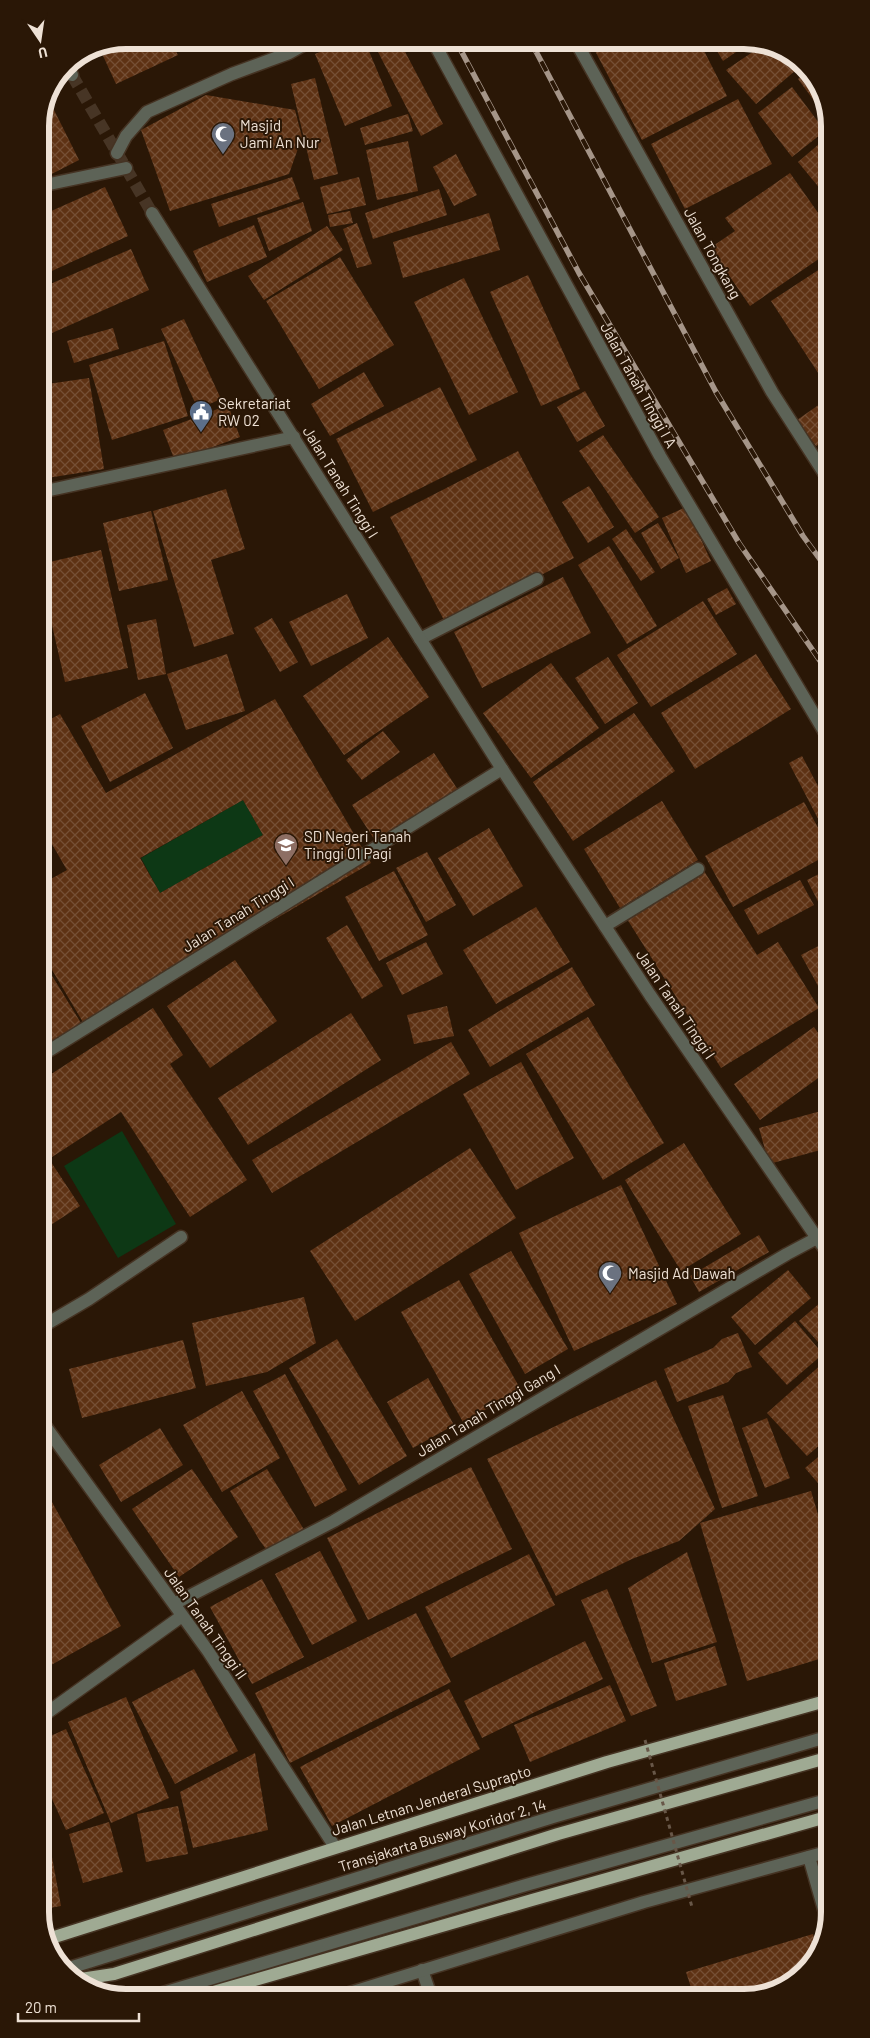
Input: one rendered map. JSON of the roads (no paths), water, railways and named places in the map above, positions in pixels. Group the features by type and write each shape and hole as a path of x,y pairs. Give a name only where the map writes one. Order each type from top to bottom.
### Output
{"main road":[{"name":"Jalan Letnan Jenderal Suprapto","path":"53,1937 607,1762 821,1703"},
{"path":"86,1978 114,1974 558,1834 821,1760"},
{"path":"224,1989 821,1819"}],"street":[{"path":"116,153 126,136 147,112 232,74 296,49"},
{"name":"Jalan Tanah Tinggi I A","path":"437,49 660,456 821,726"},
{"name":"Jalan Tongkang","path":"580,49 772,392 821,468"},
{"path":"49,184 126,168"},
{"name":"Jalan Tanah Tinggi I","path":"152,213 502,769 605,926 821,1243"},
{"path":"49,490 294,437"},
{"path":"420,639 537,579"},
{"name":"Jalan Tanah Tinggi I","path":"49,1051 502,769"},
{"path":"605,926 698,869"},
{"path":"49,1322 89,1299 181,1237"},
{"name":"Jalan Tanah Tinggi Gang I","path":"174,1604 334,1521 817,1238"},
{"name":"Jalan Tanah Tinggi II","path":"49,1431 208,1651 335,1847"},
{"path":"49,1711 182,1616"},
{"name":"Transjakarta Busway Koridor 2, 14","path":"72,1967 553,1817 821,1739"},
{"path":"176,1989 516,1887 821,1802"},
{"path":"362,1989 644,1902 821,1854"},
{"path":"809,1857 821,1899"},
{"path":"422,1970 428,1989"}],"tunnel":[{"path":"72,75 152,213"}],"railway":[{"path":"460,49 579,273 739,543 821,662"},
{"path":"535,49 716,392 803,536 821,561"}],"place":[{"name":"Masjid Jami An Nur","path":"223,155"},
{"name":"Sekretariat RW 02","path":"201,433"},
{"name":"SD Negeri Tanah Tinggi 01 Pagi","path":"286,866"},
{"name":"Masjid Ad Dawah","path":"610,1294"}]}
